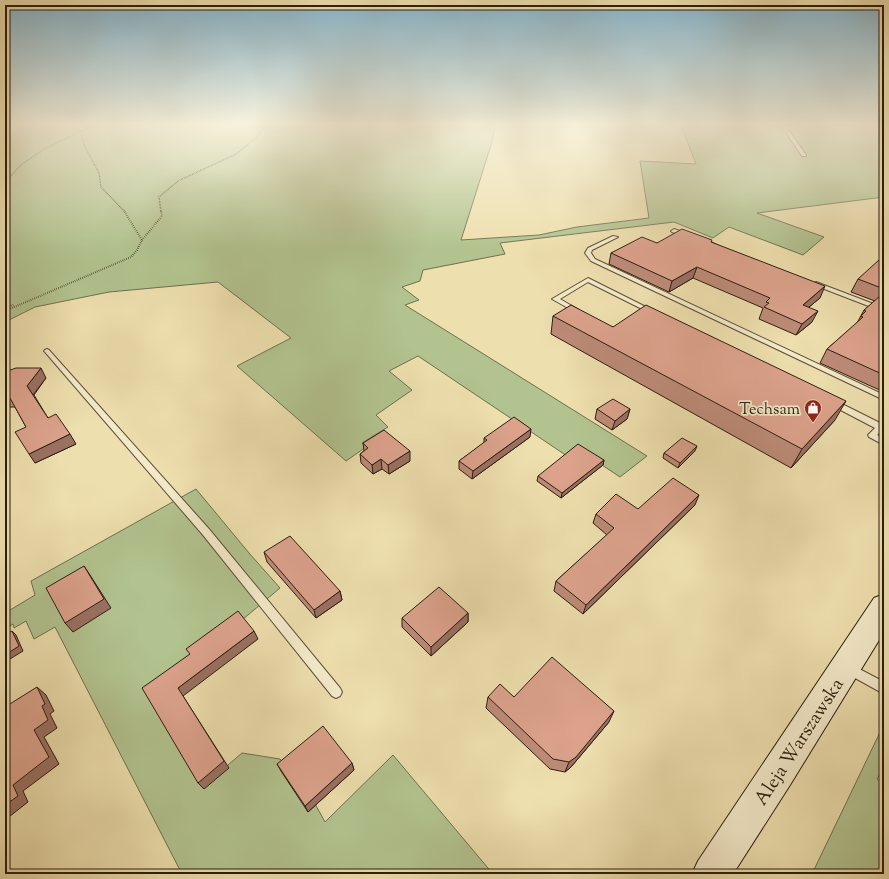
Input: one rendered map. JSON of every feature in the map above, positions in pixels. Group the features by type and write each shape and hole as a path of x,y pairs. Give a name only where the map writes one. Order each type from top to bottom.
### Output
{"street":[{"name":"Aleja Warszawska","path":"711,874 884,607"}],"lane":[{"path":"674,230 696,239"},
{"path":"615,237 590,249 588,253 594,260 884,398"},
{"path":"583,314 555,299 588,280 657,315"},
{"path":"812,283 884,310"},
{"path":"637,312 643,308"},
{"path":"47,351 206,532 336,692"},
{"path":"825,399 881,427 872,435 884,442"},
{"path":"846,666 884,688"}],"path":[{"path":"5,182 20,166"},
{"path":"95,166 99,173 101,187 124,211 142,240"},
{"path":"5,311 23,302 130,258 138,251 142,240 162,216 159,197 178,181 210,166"},
{"path":"5,307 23,302"}],"green space":[{"path":"5,166 484,166 461,240 539,235 577,227 649,218 641,166 884,166 884,197 757,213 824,237 803,255 729,227 713,238 674,222 500,243 505,254 423,270 420,281 402,287 419,300 405,305 647,456 620,477 578,449 567,456 418,356 389,371 412,390 376,415 388,427 362,443 366,447 346,461 237,366 291,338 218,282 109,292 35,307 5,322"},
{"path":"196,489 280,588 242,620 153,688 214,777 242,753 280,759 314,802 325,822 393,755 493,874 182,874 55,627 34,639 26,621 14,628 13,624 5,629 5,613 35,595 31,581"},
{"path":"884,724 884,767 877,779 884,784 884,874 812,874"}],"building":[{"path":"682,229 712,240 711,242 825,286 803,305 818,311 802,324 764,307 769,303 766,302 770,298 697,267 672,281 611,253 642,237 657,243"},
{"path":"880,259 884,261 884,289 858,279"},
{"path":"880,296 884,298 884,337 881,340 884,341 884,375 827,349 863,317 861,316 866,311 864,310"},
{"path":"571,305 613,327 646,305 846,401 802,449 553,316"},
{"path":"16,368 41,368 27,386 48,418 56,414 70,434 29,454 15,432 26,427 10,398 5,397 5,372"},
{"path":"613,399 630,409 615,421 597,409"},
{"path":"514,417 531,429 473,471 459,461 487,440 484,438"},
{"path":"384,430 410,451 388,465 381,459 372,465 360,454 368,448 363,443"},
{"path":"682,438 697,446 680,463 664,453"},
{"path":"578,444 604,460 562,493 538,476"},
{"path":"673,478 699,495 586,605 556,581 614,528 596,514 616,494 638,509"},
{"path":"290,536 340,591 314,610 264,552"},
{"path":"84,566 104,599 65,623 46,588"},
{"path":"439,587 468,613 431,647 402,618"},
{"path":"238,611 254,631 178,688 224,761 198,783 142,688 190,654 186,649"},
{"path":"12,631 19,646 5,655 5,635"},
{"path":"552,657 614,711 576,757 569,762 553,759 488,697 500,684 514,697"},
{"path":"37,687 45,704 42,706 48,720 34,730 49,757 13,785 18,796 5,805 5,707"},
{"path":"323,726 352,763 305,806 277,764"}],"place":[{"name":"Techsam","path":"813,423"}]}
